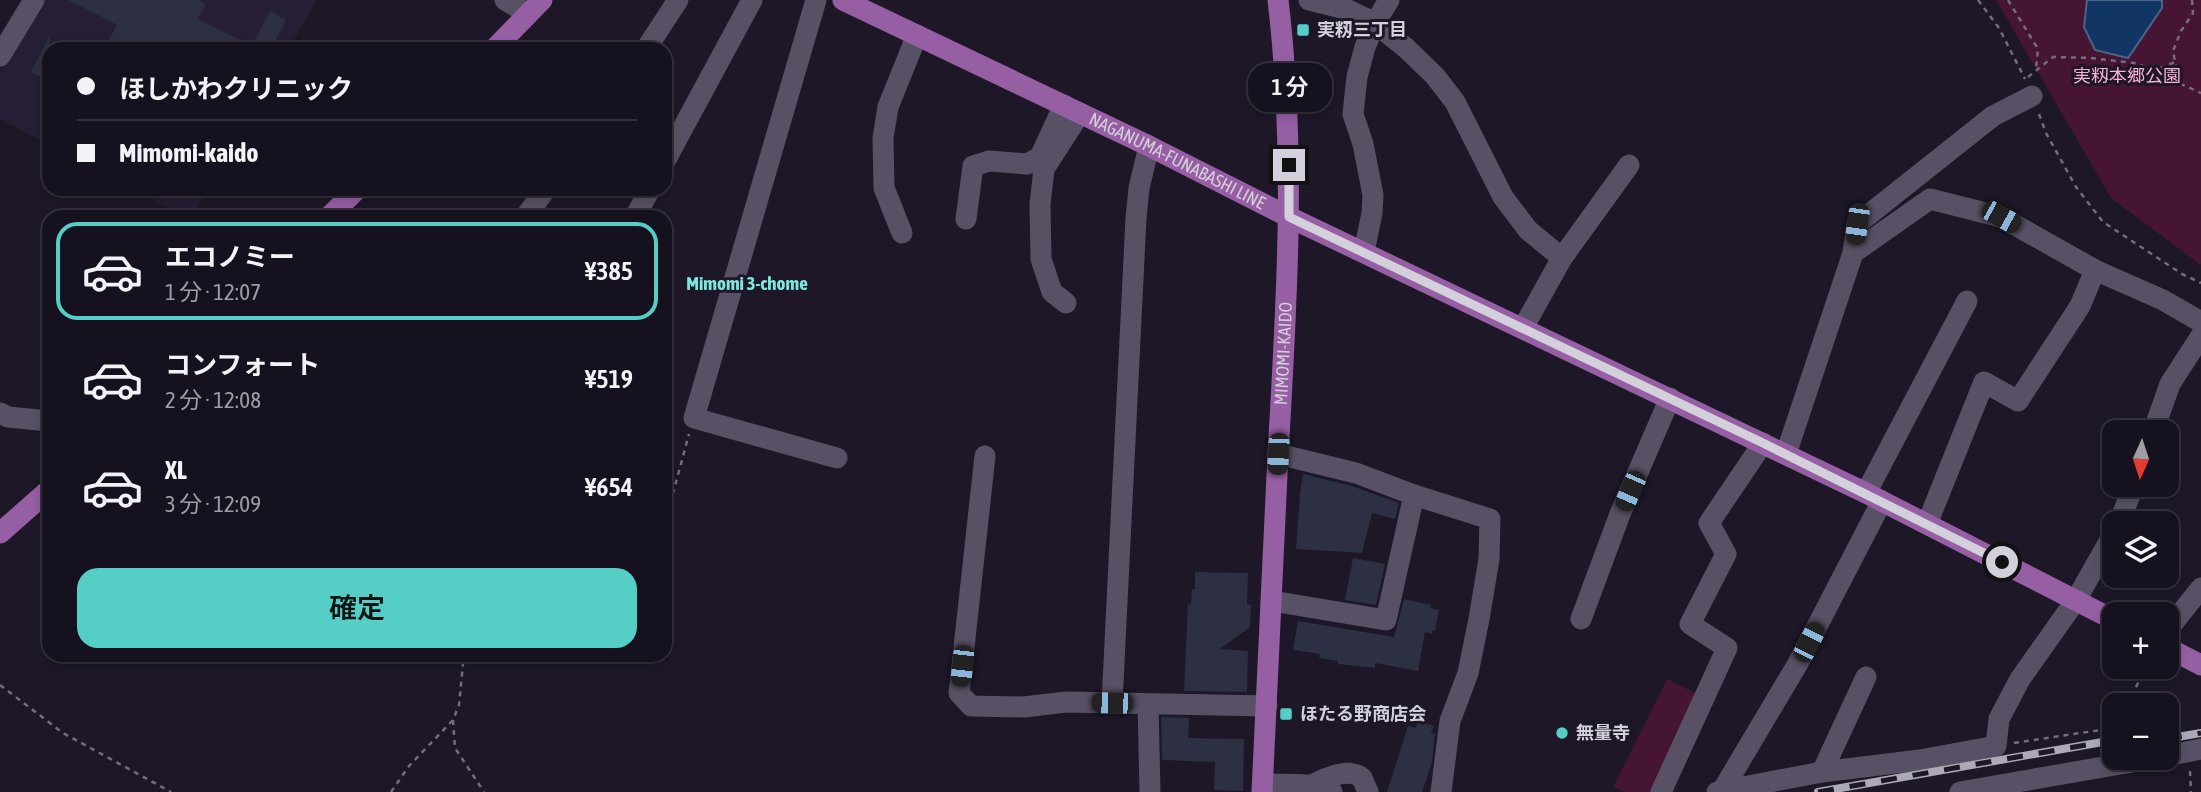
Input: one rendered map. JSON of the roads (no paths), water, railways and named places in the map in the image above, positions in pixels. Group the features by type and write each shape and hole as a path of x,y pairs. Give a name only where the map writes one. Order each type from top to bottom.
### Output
{"main road":[{"name":"NAGANUMA-FUNABASHI LINE","path":"843,0 1786,454 2102,614"},
{"name":"MIMOMI-KAIDO","path":"1262,788 1289,217 1285,1"},
{"path":"501,42 535,7"},
{"path":"337,210 350,196"},
{"path":"0,533 42,496"},
{"path":"2179,654 2201,665"}],"street":[{"path":"0,56 34,0"},
{"path":"505,0 535,7"},
{"path":"651,42 678,0"},
{"path":"672,148 752,0"},
{"path":"816,0 694,418 837,458"},
{"path":"1309,0 1346,9 1376,23 1435,76 1455,102 1503,197 1528,230 1562,258"},
{"path":"1364,252 1373,195 1363,144 1353,114 1357,77 1365,47 1390,0"},
{"path":"902,233 884,188 883,138 888,107 916,35"},
{"path":"1786,454 1853,253 1857,224 2029,88"},
{"path":"966,219 973,166 989,161 1027,164 1040,157 1072,109"},
{"path":"1066,303 1052,292 1041,259 1040,204 1044,169 1072,109"},
{"path":"1112,703 1136,218 1139,188 1150,146"},
{"path":"1523,328 1562,258 1629,165"},
{"path":"1853,253 1930,199 2001,217 2095,270 2163,300 2201,321"},
{"path":"1927,524 1984,382 2018,401 2080,306 2095,270"},
{"path":"1719,792 1797,665 1966,301"},
{"path":"2157,420 2170,384 2201,337"},
{"path":"1581,620 1620,514 1670,398"},
{"path":"0,413 8,417 42,420"},
{"path":"1661,792 1727,648 1690,624 1726,554 1709,523 1763,443"},
{"path":"1278,454 1356,473 1490,519 1489,559 1468,673 1450,721 1441,792"},
{"path":"985,456 959,693 971,706 1024,707 1066,702 1266,706"},
{"path":"1272,601 1386,620 1414,495"},
{"path":"1719,792 1822,772 1920,760 1996,746 1999,719 2020,679 2076,600 2102,554"},
{"path":"2179,616 2201,588"},
{"path":"1822,772 1866,677"},
{"path":"1148,704 1150,792"},
{"path":"2179,754 2201,750"},
{"path":"1960,792 1999,788 2102,767"},
{"path":"1262,788 1322,788 1327,778 1352,773 1362,778 1368,792"},
{"path":"2059,792 2070,773"}],"water":[{"path":"2087,0 2162,0 2162,8 2128,58 2095,50 2084,27"}],"railway":[{"path":"2179,737 2201,733"},
{"path":"1818,792 2102,742"}],"place":[{"name":"実籾三丁目","path":"1303,30"},
{"name":"ほたる野商店会","path":"1286,714"},
{"name":"無量寺","path":"1562,733"}],"district":[{"name":"Mimomi 3-chome","path":"747,283"}],"park label":[{"name":"実籾本郷公園","path":"2127,76"}]}
